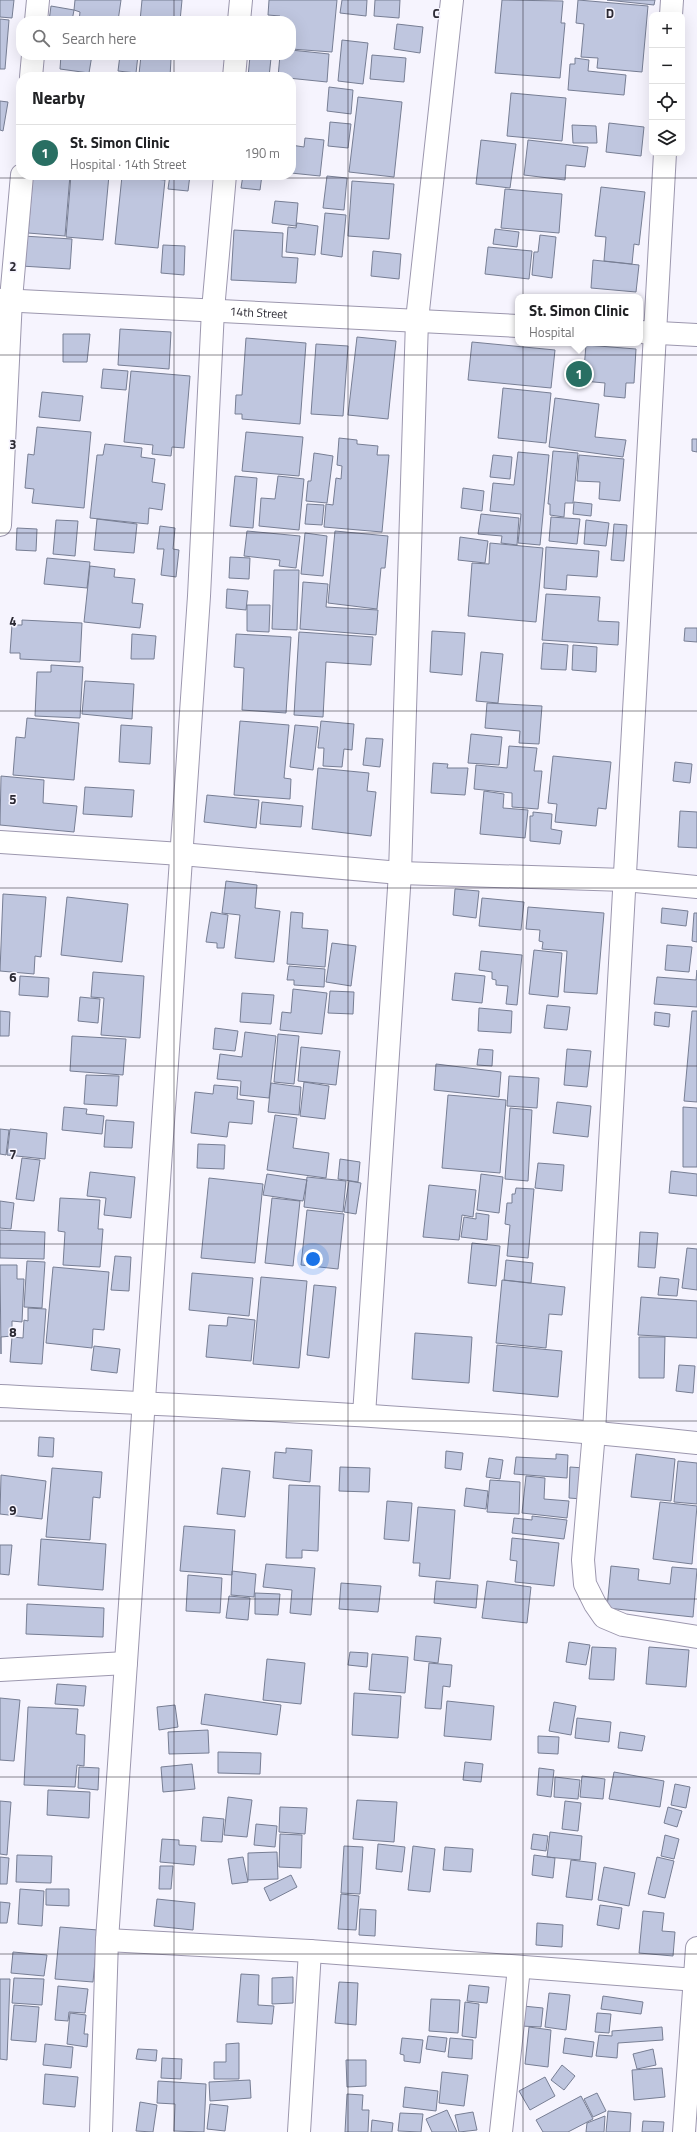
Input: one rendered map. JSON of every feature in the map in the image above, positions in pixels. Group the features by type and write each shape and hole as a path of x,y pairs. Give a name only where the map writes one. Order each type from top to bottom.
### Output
{"street":[{"path":"36,16 38,0"},
{"path":"239,16 241,0"},
{"path":"364,1415 400,873 417,320 452,0"},
{"path":"672,0 672,12"},
{"path":"31,72 33,60"},
{"path":"234,72 236,60"},
{"path":"665,156 648,333 625,880 594,1432 583,1560 585,1584 595,1604 604,1617 623,1625 697,1637"},
{"path":"0,525 5,299 21,180"},
{"path":"101,2132 107,1940 145,1403 199,596 213,310 225,180"},
{"name":"14th Street","path":"5,299 515,326"},
{"path":"648,333 697,335"},
{"path":"0,842 181,854 400,873 625,880 697,887"},
{"path":"0,1396 364,1415 594,1432 697,1443"},
{"path":"0,1670 126,1663"},
{"path":"107,1940 310,1951 695,1980"},
{"path":"684,2132 697,1948"},
{"path":"299,2132 310,1951"},
{"path":"501,2132 520,1968"}],"building":[{"path":"0,0 14,0 12,18 0,17"},
{"path":"75,0 121,0 119,16 80,16 80,12 74,10"},
{"path":"142,0 182,0 180,16 140,16"},
{"path":"269,0 337,0 332,52 296,49 296,16 268,15"},
{"path":"342,0 367,0 366,16 340,13"},
{"path":"375,0 400,0 399,18 374,16"},
{"path":"502,0 563,1 561,23 565,23 560,78 495,73"},
{"path":"578,0 648,6 642,72 597,68 598,58 581,57 584,24 576,23"},
{"path":"607,0 655,0 654,5"},
{"path":"51,6 74,10 73,16 50,16"},
{"path":"0,19 9,20 5,69 0,69"},
{"path":"397,24 423,27 420,53 394,49"},
{"path":"342,40 368,43 363,84 338,81"},
{"path":"296,51 329,54 327,82 296,79 296,72 278,72 280,60 296,60"},
{"path":"372,55 406,58 404,82 370,79"},
{"path":"575,58 589,60 588,71 626,75 624,95 568,90 570,64 575,64"},
{"path":"61,60 91,60 89,72 60,69"},
{"path":"119,60 137,60 136,72 118,71"},
{"path":"141,60 171,60 170,72 139,72"},
{"path":"250,60 271,60 270,72 248,72"},
{"path":"329,87 353,90 351,114 327,111"},
{"path":"511,93 566,98 562,141 507,136"},
{"path":"358,97 402,102 394,177 349,172"},
{"path":"0,101 8,102 3,131 0,130"},
{"path":"330,122 351,124 348,148 328,146"},
{"path":"609,123 644,127 641,156 606,152"},
{"path":"572,125 596,126 597,143 573,143"},
{"path":"305,138 324,140 320,176 296,174 296,146 304,147"},
{"path":"481,140 516,144 510,188 476,184"},
{"path":"528,140 588,147 585,167 566,165 565,180 524,175"},
{"path":"327,176 347,178 344,210 323,208"},
{"path":"33,180 70,180 65,236 28,233"},
{"path":"71,180 109,180 103,240 66,237"},
{"path":"122,180 165,180 158,248 115,244"},
{"path":"169,180 189,180 188,191 168,189"},
{"path":"242,180 261,180 260,190 241,188"},
{"path":"352,181 394,184 389,239 348,236"},
{"path":"601,187 645,192 639,245 634,244 632,264 604,261 606,237 595,236"},
{"path":"505,189 562,194 559,233 501,228"},
{"path":"275,201 298,203 296,226 272,223"},
{"path":"325,213 346,215 342,257 321,254"},
{"path":"297,223 318,226 315,255 286,252 288,227 296,228"},
{"path":"495,229 519,232 517,247 493,244"},
{"path":"234,230 283,233 282,257 298,258 296,283 231,280"},
{"path":"540,235 556,237 552,278 532,275 534,252 538,252"},
{"path":"23,236 72,239 70,269 21,266"},
{"path":"163,245 185,246 184,275 161,273"},
{"path":"488,247 532,251 529,279 485,274"},
{"path":"373,251 401,254 399,279 371,276"},
{"path":"593,260 639,265 636,292 591,288"},
{"path":"120,329 171,332 169,369 118,365"},
{"path":"63,334 90,334 87,362 63,362"},
{"path":"357,337 396,341 388,419 348,415"},
{"path":"246,338 306,343 300,424 242,419 242,414 235,414 236,395 242,395"},
{"path":"472,342 555,350 551,388 468,380"},
{"path":"316,344 348,346 343,416 311,414"},
{"path":"586,346 636,349 634,383 626,383 625,398 604,396 605,383 583,381"},
{"path":"103,369 128,371 126,390 101,388"},
{"path":"131,371 190,376 184,448 172,447 171,456 152,454 153,445 124,442"},
{"path":"503,388 551,393 546,443 498,438"},
{"path":"42,392 83,396 80,421 39,417"},
{"path":"555,398 599,404 595,437 626,440 623,457 549,447"},
{"path":"37,427 91,432 84,508 32,503 34,489 25,488 28,454 34,455"},
{"path":"246,432 303,437 299,476 242,471"},
{"path":"339,438 357,440 357,444 378,446 377,455 389,455 382,532 324,527 326,504 333,505 336,478 341,479 342,466 337,465"},
{"path":"692,439 697,439 697,452 692,451"},
{"path":"105,444 142,448 141,457 155,459 152,482 165,484 162,510 149,508 148,524 90,518 97,455 103,455"},
{"path":"553,451 578,453 573,503 565,503 564,517 550,515 550,504 548,504"},
{"path":"518,452 549,455 540,545 518,543 521,514 490,511 493,483 514,485"},
{"path":"314,453 333,456 327,503 306,501 308,481 311,481"},
{"path":"493,455 512,457 510,479 490,477"},
{"path":"579,455 624,459 620,501 599,499 600,482 577,481"},
{"path":"235,476 257,478 253,528 230,526"},
{"path":"278,476 304,479 299,530 259,526 261,498 275,499"},
{"path":"463,488 484,491 482,511 461,508"},
{"path":"574,502 592,504 591,516 573,514"},
{"path":"307,504 324,505 322,525 305,524"},
{"path":"481,514 519,518 517,545 501,543 502,536 478,534"},
{"path":"551,517 580,519 577,544 549,541"},
{"path":"97,519 137,524 134,553 94,550"},
{"path":"56,520 78,521 75,556 53,554"},
{"path":"586,520 609,523 606,546 584,544"},
{"path":"614,524 627,525 624,561 611,560"},
{"path":"160,526 175,528 173,549 179,550 176,577 161,575 164,549 157,549"},
{"path":"17,528 37,529 36,551 16,550"},
{"path":"247,531 300,536 296,568 279,566 280,560 244,556"},
{"path":"335,531 388,536 385,568 381,568 377,609 328,603"},
{"path":"305,533 327,536 323,576 301,574"},
{"path":"460,537 488,541 485,563 458,560"},
{"path":"490,543 543,548 536,622 468,616 472,563 489,564"},
{"path":"546,547 599,551 597,577 567,575 566,590 544,588"},
{"path":"230,557 250,558 249,579 229,578"},
{"path":"47,558 90,562 87,588 44,584"},
{"path":"90,566 115,569 114,577 135,579 132,603 143,604 140,628 84,622"},
{"path":"274,570 299,570 297,630 272,629"},
{"path":"303,582 328,584 326,607 378,610 376,635 300,629"},
{"path":"227,589 248,591 246,610 226,608"},
{"path":"546,594 600,597 598,621 619,622 618,645 542,640"},
{"path":"247,605 270,605 269,632 247,631"},
{"path":"22,620 82,623 80,662 20,659 20,653 10,653 12,625 22,625"},
{"path":"685,628 697,628 697,642 684,641"},
{"path":"432,631 465,633 462,675 430,672"},
{"path":"299,632 373,637 371,665 326,662 323,717 294,715"},
{"path":"132,634 156,636 154,659 131,659"},
{"path":"236,634 291,637 286,713 242,710 244,668 234,667"},
{"path":"543,643 568,645 566,670 541,669"},
{"path":"573,645 597,647 596,672 572,670"},
{"path":"481,652 503,654 498,703 476,701"},
{"path":"51,665 83,667 80,718 35,716 37,672 51,672"},
{"path":"85,681 134,684 132,719 82,714"},
{"path":"487,703 542,706 539,744 519,743 520,731 485,728"},
{"path":"27,718 79,723 74,780 13,775 16,737 25,738"},
{"path":"240,721 289,725 284,778 291,779 290,799 234,795"},
{"path":"321,721 354,724 352,750 344,749 342,767 323,766 324,748 318,748"},
{"path":"121,725 152,727 150,764 119,762"},
{"path":"295,725 318,727 313,770 290,767"},
{"path":"471,734 502,737 499,765 468,763"},
{"path":"366,738 383,739 380,767 363,765"},
{"path":"509,746 537,748 534,771 542,771 538,809 512,807 512,793 474,789 476,765 507,768"},
{"path":"553,756 611,762 606,809 598,808 596,826 555,822 557,804 548,803"},
{"path":"675,762 692,764 690,783 673,781"},
{"path":"433,763 448,764 447,768 468,768 465,795 431,793"},
{"path":"318,768 369,773 367,791 376,792 371,836 312,829"},
{"path":"1,776 44,780 43,803 77,806 74,832 0,825"},
{"path":"85,787 134,790 132,817 83,814"},
{"path":"484,791 504,794 503,808 528,810 525,838 480,834"},
{"path":"207,795 259,800 256,828 204,822"},
{"path":"262,802 303,806 301,827 260,824"},
{"path":"680,811 697,812 697,848 678,847"},
{"path":"533,812 552,814 551,829 562,831 560,844 530,841 530,816 533,816"},
{"path":"226,881 257,885 255,908 280,911 274,962 235,958 240,915 222,913"},
{"path":"455,889 479,891 476,918 453,915"},
{"path":"3,894 46,897 41,957 35,956 34,974 0,971"},
{"path":"67,897 128,904 122,962 61,955"},
{"path":"482,898 524,902 521,930 479,926"},
{"path":"528,907 604,913 597,994 564,992 567,951 542,949 543,942 539,941 540,930 526,929"},
{"path":"662,908 688,911 686,926 661,923"},
{"path":"211,912 228,915 224,948 217,948 217,943 206,942"},
{"path":"291,912 303,913 302,928 328,930 325,967 287,964"},
{"path":"694,913 697,913 697,942 692,941"},
{"path":"332,943 356,946 351,986 326,982"},
{"path":"667,945 692,947 689,972 665,970"},
{"path":"534,950 562,953 558,997 529,994"},
{"path":"481,951 522,955 517,1005 506,1004 508,986 496,985 496,980 492,979 492,972 479,970"},
{"path":"289,966 325,969 324,987 294,985 294,980 287,980"},
{"path":"697,970 697,1007 654,1004 657,977 696,980"},
{"path":"93,972 144,976 140,1038 101,1035 104,998 91,997"},
{"path":"455,973 485,976 482,1003 452,1000"},
{"path":"20,976 49,978 48,997 19,995"},
{"path":"293,989 327,993 322,1034 280,1030 282,1012 291,1013"},
{"path":"330,991 354,992 353,1014 328,1013"},
{"path":"242,993 274,995 271,1024 240,1022"},
{"path":"80,997 100,999 98,1023 78,1021"},
{"path":"547,1005 570,1007 567,1030 544,1028"},
{"path":"479,1008 512,1011 511,1033 478,1031"},
{"path":"0,1011 10,1012 9,1036 0,1036"},
{"path":"692,1011 697,1011 697,1102 684,1101"},
{"path":"655,1012 670,1014 669,1027 654,1025"},
{"path":"215,1028 238,1031 235,1051 213,1049"},
{"path":"245,1032 276,1036 269,1098 240,1095 241,1081 217,1079 220,1054 242,1057"},
{"path":"278,1034 299,1036 294,1084 274,1082"},
{"path":"72,1036 126,1039 123,1075 70,1071"},
{"path":"301,1047 340,1051 336,1085 298,1081"},
{"path":"479,1049 493,1050 492,1066 477,1065"},
{"path":"567,1049 591,1051 587,1087 564,1085"},
{"path":"436,1064 501,1072 499,1097 434,1090"},
{"path":"86,1075 119,1076 117,1106 84,1104"},
{"path":"509,1076 539,1078 537,1108 507,1106"},
{"path":"304,1082 329,1086 325,1119 300,1116"},
{"path":"271,1083 301,1087 299,1115 268,1112"},
{"path":"214,1085 238,1087 237,1099 254,1101 252,1124 229,1122 227,1137 191,1133 195,1092 213,1094"},
{"path":"448,1095 506,1100 500,1173 442,1168"},
{"path":"557,1102 591,1106 588,1137 553,1133"},
{"path":"64,1107 87,1109 86,1114 104,1116 102,1134 62,1130"},
{"path":"683,1107 697,1108 697,1167 683,1167"},
{"path":"510,1108 532,1110 528,1181 505,1179"},
{"path":"275,1115 297,1118 293,1148 329,1153 326,1178 267,1170"},
{"path":"106,1120 134,1122 132,1148 104,1147"},
{"path":"0,1129 9,1130 6,1155 0,1154"},
{"path":"10,1129 47,1133 45,1159 7,1155"},
{"path":"198,1144 225,1145 224,1169 197,1168"},
{"path":"22,1158 40,1160 34,1201 16,1199"},
{"path":"340,1159 360,1162 358,1182 338,1179"},
{"path":"538,1163 564,1165 562,1191 535,1188"},
{"path":"671,1171 697,1174 697,1196 669,1193"},
{"path":"90,1172 135,1177 131,1218 104,1215 106,1198 87,1196"},
{"path":"267,1174 307,1180 303,1201 263,1195"},
{"path":"481,1174 503,1177 499,1213 477,1210"},
{"path":"307,1177 346,1181 343,1212 304,1207"},
{"path":"209,1178 263,1184 255,1263 201,1258"},
{"path":"349,1181 361,1183 356,1214 344,1212"},
{"path":"429,1185 476,1190 473,1217 462,1215 459,1240 423,1237"},
{"path":"516,1188 534,1189 528,1258 507,1256 510,1225 505,1224 507,1203 512,1203 512,1194 515,1194"},
{"path":"60,1198 100,1200 98,1229 103,1229 100,1267 63,1265 65,1232 58,1231"},
{"path":"272,1198 300,1201 293,1266 265,1263"},
{"path":"0,1201 14,1203 11,1229 0,1228"},
{"path":"307,1210 344,1214 338,1269 301,1265"},
{"path":"476,1213 489,1215 487,1240 461,1237 464,1217 476,1219"},
{"path":"0,1230 45,1232 44,1259 0,1258"},
{"path":"640,1232 658,1233 655,1268 638,1267"},
{"path":"472,1243 500,1246 496,1286 468,1283"},
{"path":"687,1248 697,1249 697,1290 682,1288"},
{"path":"115,1256 131,1257 129,1291 111,1290"},
{"path":"506,1260 533,1263 531,1283 504,1280"},
{"path":"27,1261 45,1262 42,1308 24,1307"},
{"path":"0,1265 17,1265 17,1279 24,1279 22,1322 12,1321 12,1336 1,1337 1,1354"},
{"path":"53,1267 109,1272 104,1330 93,1329 92,1348 46,1343"},
{"path":"192,1273 253,1278 249,1316 189,1310"},
{"path":"261,1277 307,1281 299,1368 253,1364"},
{"path":"660,1277 679,1279 677,1296 658,1295"},
{"path":"502,1280 565,1287 562,1315 549,1314 546,1348 496,1343"},
{"path":"314,1285 336,1287 329,1358 307,1355"},
{"path":"641,1297 697,1301 697,1338 638,1335"},
{"path":"28,1308 46,1309 42,1364 10,1362 12,1337 23,1338 24,1320 28,1321"},
{"path":"228,1317 255,1320 251,1361 206,1357 209,1325 227,1326"},
{"path":"415,1333 472,1337 469,1383 412,1379"},
{"path":"639,1337 665,1337 664,1378 639,1378"},
{"path":"497,1345 562,1351 558,1397 493,1391"},
{"path":"94,1346 120,1349 117,1373 91,1370"},
{"path":"679,1365 695,1366 693,1393 676,1391"},
{"path":"39,1437 54,1438 53,1457 38,1456"},
{"path":"286,1448 312,1450 310,1482 273,1478 275,1452 286,1453"},
{"path":"446,1451 463,1453 461,1470 445,1468"},
{"path":"556,1454 568,1455 567,1478 514,1474 516,1457 556,1459"},
{"path":"636,1454 675,1459 671,1501 631,1497"},
{"path":"489,1458 503,1460 500,1479 486,1477"},
{"path":"678,1461 697,1463 697,1504 674,1502"},
{"path":"340,1467 370,1468 369,1492 339,1491"},
{"path":"570,1467 584,1468 582,1499 569,1498"},
{"path":"52,1468 102,1472 100,1498 93,1497 90,1540 46,1537"},
{"path":"222,1468 250,1471 245,1517 217,1514"},
{"path":"1,1475 46,1481 42,1519 0,1514"},
{"path":"526,1476 545,1478 544,1499 569,1501 567,1518 522,1513"},
{"path":"490,1480 520,1482 519,1514 487,1512"},
{"path":"289,1485 320,1486 318,1551 302,1550 302,1558 286,1558"},
{"path":"466,1488 488,1491 486,1509 464,1506"},
{"path":"387,1501 412,1503 409,1541 384,1539"},
{"path":"660,1502 697,1506 692,1564 653,1559"},
{"path":"418,1507 455,1510 450,1579 419,1576 420,1563 413,1563"},
{"path":"532,1516 567,1520 564,1539 512,1533 514,1518 532,1520"},
{"path":"184,1526 235,1530 232,1575 180,1571"},
{"path":"512,1538 559,1543 554,1586 515,1582 517,1561 510,1560"},
{"path":"41,1539 106,1544 103,1590 38,1585"},
{"path":"0,1545 12,1545 9,1575 0,1574"},
{"path":"266,1564 315,1568 311,1615 290,1613 292,1590 263,1587"},
{"path":"611,1566 639,1569 638,1580 670,1584 672,1567 697,1569 693,1617 607,1608"},
{"path":"232,1571 256,1574 254,1597 231,1595"},
{"path":"188,1575 222,1578 220,1613 186,1611"},
{"path":"436,1581 478,1585 476,1608 434,1603"},
{"path":"487,1581 531,1587 527,1623 482,1618"},
{"path":"341,1583 381,1586 378,1612 339,1609"},
{"path":"255,1593 280,1594 278,1615 255,1614"},
{"path":"229,1596 250,1598 248,1620 226,1618"},
{"path":"27,1604 104,1608 103,1637 26,1634"},
{"path":"416,1636 441,1638 438,1663 414,1660"},
{"path":"569,1642 590,1645 586,1665 566,1662"},
{"path":"592,1647 616,1648 614,1680 589,1679"},
{"path":"649,1647 689,1650 686,1687 646,1684"},
{"path":"350,1652 368,1653 367,1667 348,1665"},
{"path":"372,1654 408,1657 405,1693 369,1690"},
{"path":"267,1659 305,1663 301,1704 263,1700"},
{"path":"429,1663 452,1665 450,1687 443,1686 441,1709 425,1708"},
{"path":"57,1684 86,1686 84,1706 55,1704"},
{"path":"354,1693 401,1696 398,1738 352,1735"},
{"path":"205,1694 281,1705 277,1735 201,1724"},
{"path":"0,1698 20,1700 14,1761 0,1760"},
{"path":"447,1701 494,1706 491,1740 444,1736"},
{"path":"554,1702 576,1706 571,1735 549,1731"},
{"path":"175,1705 178,1727 159,1730 157,1707"},
{"path":"28,1707 78,1709 76,1734 85,1735 84,1766 77,1765 75,1787 24,1785"},
{"path":"577,1718 611,1722 609,1742 575,1738"},
{"path":"208,1730 209,1753 169,1754 168,1732"},
{"path":"620,1732 645,1736 642,1751 618,1748"},
{"path":"538,1736 559,1737 558,1754 538,1753"},
{"path":"218,1752 261,1753 260,1774 218,1773"},
{"path":"465,1762 483,1764 481,1782 463,1780"},
{"path":"192,1764 195,1789 163,1792 161,1767"},
{"path":"79,1767 99,1768 98,1790 78,1788"},
{"path":"539,1768 554,1770 551,1797 537,1795"},
{"path":"614,1772 664,1781 660,1807 609,1799"},
{"path":"582,1776 605,1779 603,1799 580,1797"},
{"path":"555,1777 580,1780 578,1799 554,1797"},
{"path":"675,1784 690,1787 686,1808 671,1805"},
{"path":"48,1790 90,1792 89,1818 47,1815"},
{"path":"228,1797 252,1800 247,1837 224,1835"},
{"path":"357,1800 397,1802 394,1842 353,1839"},
{"path":"0,1801 11,1802 7,1855 0,1854"},
{"path":"565,1801 581,1803 578,1831 562,1829"},
{"path":"280,1807 307,1808 305,1834 279,1832"},
{"path":"668,1807 682,1811 677,1827 664,1823"},
{"path":"203,1817 224,1819 222,1842 201,1841"},
{"path":"256,1824 277,1826 275,1847 254,1845"},
{"path":"550,1832 582,1836 580,1860 547,1857"},
{"path":"280,1834 302,1835 301,1868 279,1867"},
{"path":"533,1834 548,1836 546,1851 531,1849"},
{"path":"665,1835 679,1839 674,1859 661,1856"},
{"path":"162,1839 179,1840 179,1845 196,1846 194,1865 160,1862"},
{"path":"378,1844 405,1847 402,1872 376,1869"},
{"path":"344,1846 363,1847 360,1894 341,1893"},
{"path":"413,1846 435,1849 430,1892 408,1890"},
{"path":"445,1847 473,1849 471,1872 443,1870"},
{"path":"277,1852 278,1879 248,1880 248,1853"},
{"path":"17,1855 52,1856 51,1883 16,1882"},
{"path":"534,1855 555,1858 553,1878 532,1875"},
{"path":"0,1857 9,1858 7,1884 0,1884"},
{"path":"243,1857 248,1882 232,1884 228,1859"},
{"path":"657,1857 674,1861 665,1898 648,1894"},
{"path":"571,1860 596,1863 592,1900 566,1897"},
{"path":"160,1866 173,1866 171,1889 159,1889"},
{"path":"604,1867 635,1873 629,1906 598,1900"},
{"path":"291,1875 297,1887 270,1901 264,1888"},
{"path":"20,1889 44,1891 42,1926 18,1924"},
{"path":"46,1889 69,1889 69,1906 46,1905"},
{"path":"341,1894 359,1896 356,1930 338,1929"},
{"path":"157,1899 195,1903 193,1930 154,1926"},
{"path":"0,1902 10,1903 7,1923 0,1923"},
{"path":"600,1905 622,1908 619,1929 597,1925"},
{"path":"360,1909 376,1910 375,1936 359,1935"},
{"path":"643,1911 664,1913 662,1931 675,1932 673,1956 639,1953"},
{"path":"537,1923 563,1925 562,1947 536,1945"},
{"path":"60,1927 98,1930 93,1982 55,1979"},
{"path":"13,1952 47,1955 44,1976 11,1973"},
{"path":"241,1974 259,1975 258,2005 274,2006 272,2024 237,2022"},
{"path":"293,1977 293,2003 272,2004 272,1978"},
{"path":"14,1978 44,1979 42,2005 12,2003"},
{"path":"0,1979 10,1979 7,2060 0,2059"},
{"path":"339,1982 358,1983 356,2025 335,2023"},
{"path":"469,1985 489,1987 487,2003 467,2001"},
{"path":"58,1986 88,1989 85,2013 69,2012 68,2021 55,2020"},
{"path":"549,1993 570,1995 566,2030 545,2027"},
{"path":"603,1996 643,2002 641,2014 601,2009"},
{"path":"431,1999 460,2000 458,2033 429,2031"},
{"path":"465,2002 479,2004 476,2038 462,2036"},
{"path":"14,2005 39,2007 36,2042 11,2040"},
{"path":"523,2006 543,2008 541,2027 521,2026"},
{"path":"70,2013 86,2015 84,2034 88,2034 87,2047 67,2044"},
{"path":"597,2013 611,2014 609,2033 595,2032"},
{"path":"529,2027 551,2030 548,2067 525,2064"},
{"path":"662,2027 663,2040 618,2043 617,2058 596,2056 599,2035 612,2036 612,2031"},
{"path":"428,2036 447,2038 445,2052 426,2049"},
{"path":"402,2038 423,2040 420,2063 404,2061 404,2055 400,2054"},
{"path":"450,2038 473,2040 472,2059 448,2057"},
{"path":"565,2038 594,2042 592,2057 563,2053"},
{"path":"239,2043 239,2079 214,2079 214,2062 226,2062 226,2044"},
{"path":"45,2044 73,2047 71,2068 43,2065"},
{"path":"138,2049 157,2050 156,2061 136,2059"},
{"path":"653,2049 656,2065 637,2069 633,2054"},
{"path":"162,2058 182,2059 181,2079 161,2078"},
{"path":"346,2060 366,2060 366,2086 347,2087"},
{"path":"562,2065 575,2076 564,2090 551,2080"},
{"path":"662,2068 665,2097 634,2100 632,2070"},
{"path":"442,2072 468,2075 464,2106 439,2103"},
{"path":"45,2074 78,2077 75,2107 43,2104"},
{"path":"545,2077 555,2096 530,2110 519,2091"},
{"path":"250,2080 251,2098 210,2101 209,2082"},
{"path":"158,2081 206,2084 204,2132 174,2131 175,2104 157,2103"},
{"path":"405,2087 438,2091 436,2111 403,2107"},
{"path":"597,2093 606,2111 593,2117 584,2099"},
{"path":"347,2094 363,2095 362,2110 369,2110 368,2132 345,2132"},
{"path":"581,2096 593,2119 568,2132 543,2132 536,2120"},
{"path":"140,2102 157,2105 153,2132 136,2131"},
{"path":"210,2104 228,2106 225,2131 207,2129"},
{"path":"447,2110 457,2132 432,2132 426,2119"},
{"path":"608,2111 631,2113 630,2132 606,2132"},
{"path":"473,2112 477,2130 459,2132 455,2115"},
{"path":"400,2113 423,2114 421,2132 398,2131"},
{"path":"605,2116 604,2132 586,2132 587,2123"},
{"path":"372,2120 393,2123 392,2132 371,2132"},
{"path":"643,2121 664,2122 663,2132 642,2132"}],"place":[{"name":"St. Simon Clinic","path":"579,374"}]}
